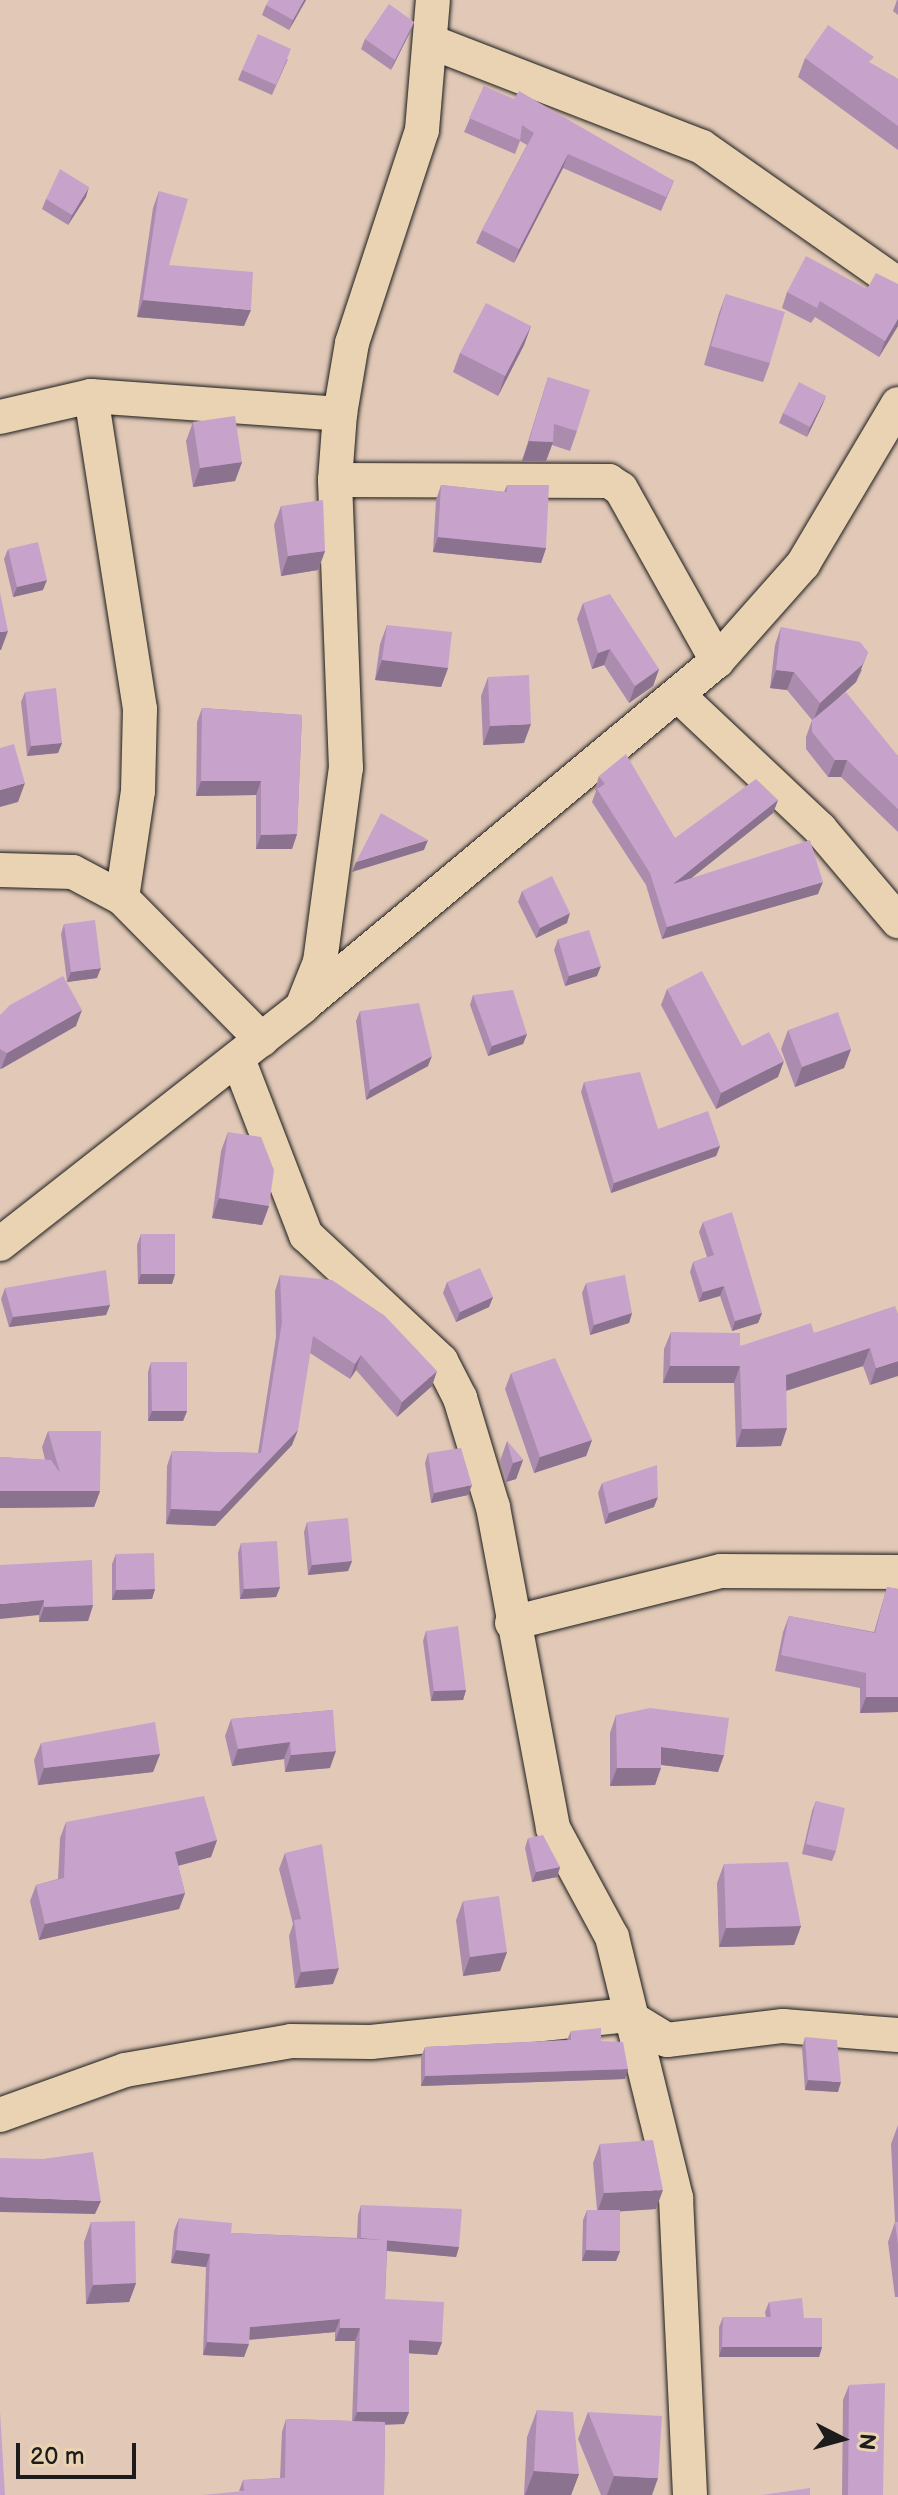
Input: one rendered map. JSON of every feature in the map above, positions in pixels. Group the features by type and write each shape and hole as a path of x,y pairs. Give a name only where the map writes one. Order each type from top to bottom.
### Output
{"street":[{"path":"302,1007 330,916 346,768 335,480 340,414 352,343 422,130 434,43 433,0"},
{"path":"434,43 702,147 893,267"},
{"path":"0,417 91,396 340,414"},
{"path":"91,396 140,709 138,791 122,898"},
{"path":"0,1244 302,1007 679,696 717,661 803,564 898,404"},
{"path":"335,480 609,481 621,489 717,661"},
{"path":"679,696 820,829 898,921"},
{"path":"0,870 73,872 122,898 250,1049 306,1235 441,1361 460,1398 493,1507 512,1623 553,1828 612,1937 626,2015 676,2198 690,2495"},
{"path":"512,1623 721,1571 898,1572"},
{"path":"0,2115 125,2070 291,2041 371,2042 626,2015 649,2036 667,2040 783,2026 898,2035"}],"building":[{"path":"269,0 304,0 293,20 266,5"},
{"path":"389,4 414,22 395,60 365,39"},
{"path":"828,25 874,57 869,62 898,79 898,126 805,58"},
{"path":"258,34 291,49 276,85 242,70"},
{"path":"484,86 514,99 519,91 674,181 666,197 568,154 519,249 482,230 534,133 522,125 520,140 469,118"},
{"path":"60,169 89,187 72,215 46,199"},
{"path":"159,191 188,199 169,265 253,272 251,310 143,300"},
{"path":"806,256 867,289 876,273 898,284 898,319 885,341 820,301 817,308 787,292"},
{"path":"726,294 785,312 770,363 711,346"},
{"path":"486,303 531,326 505,376 460,353"},
{"path":"548,377 590,390 577,431 554,424 553,442 529,441"},
{"path":"799,382 826,396 810,427 783,413"},
{"path":"235,416 242,462 200,468 193,422"},
{"path":"441,485 507,492 507,485 549,485 546,548 438,537"},
{"path":"323,500 325,551 288,556 281,506"},
{"path":"38,542 47,580 17,587 8,549"},
{"path":"0,592 8,631 0,632"},
{"path":"610,594 659,669 635,686 610,649 598,653 583,603"},
{"path":"387,625 452,632 448,668 382,660"},
{"path":"781,627 860,642 868,652 863,664 820,703 794,672 776,670"},
{"path":"529,675 531,724 490,726 488,677"},
{"path":"56,688 62,743 31,746 25,692"},
{"path":"846,692 898,756 898,809 847,760 835,760 812,732 812,720"},
{"path":"202,708 302,715 297,834 261,835 261,781 201,781"},
{"path":"14,744 25,783 0,790 0,748"},
{"path":"626,754 675,838 756,779 778,800 673,884 810,840 823,882 667,927 650,873 597,789 605,784 599,776"},
{"path":"381,813 428,840 356,862"},
{"path":"552,876 570,913 540,928 522,891"},
{"path":"95,920 101,968 71,972 64,924"},
{"path":"589,930 601,966 569,976 558,939"},
{"path":"702,971 742,1046 769,1032 784,1061 721,1093 667,989"},
{"path":"63,976 82,1010 7,1053 0,1049 0,1015 10,1005"},
{"path":"513,990 527,1034 492,1046 473,995"},
{"path":"419,1003 432,1056 370,1090 360,1011"},
{"path":"838,1012 851,1049 802,1067 788,1030"},
{"path":"640,1072 658,1129 708,1111 720,1146 614,1183 584,1082"},
{"path":"228,1132 261,1137 274,1170 269,1206 219,1198"},
{"path":"732,1212 762,1313 735,1321 724,1286 703,1292 693,1262 714,1255 703,1222"},
{"path":"141,1234 175,1234 175,1274 141,1274"},
{"path":"480,1268 493,1297 460,1312 447,1282"},
{"path":"106,1270 110,1305 13,1317 5,1288"},
{"path":"280,1275 332,1280 385,1316 437,1371 402,1402 361,1355 355,1364 313,1336 298,1430 220,1511 171,1509 172,1451 261,1453 282,1322"},
{"path":"625,1275 632,1313 594,1325 586,1283"},
{"path":"895,1306 898,1314 898,1361 876,1368 870,1348 786,1375 787,1428 742,1429 740,1366 670,1366 671,1332 740,1333 740,1346 811,1323 814,1333"},
{"path":"555,1358 592,1440 540,1457 511,1373"},
{"path":"151,1362 187,1362 187,1411 152,1411"},
{"path":"48,1431 101,1431 100,1491 0,1491 0,1457 51,1460 60,1473"},
{"path":"507,1441 523,1460 513,1463"},
{"path":"461,1448 472,1485 434,1493 428,1453"},
{"path":"657,1465 658,1497 609,1513 602,1483"},
{"path":"348,1518 352,1561 312,1565 307,1522"},
{"path":"277,1541 280,1587 244,1589 241,1543"},
{"path":"154,1553 155,1589 116,1590 116,1554"},
{"path":"92,1560 93,1605 44,1607 44,1600 0,1604 0,1565"},
{"path":"887,1587 898,1589 898,1697 866,1697 866,1673 781,1655 789,1616 875,1633"},
{"path":"458,1626 466,1690 434,1691 426,1631"},
{"path":"650,1708 729,1718 724,1755 661,1747 661,1768 617,1768 616,1715"},
{"path":"333,1710 336,1751 291,1755 290,1742 238,1749 231,1719"},
{"path":"155,1722 160,1754 44,1768 41,1743"},
{"path":"204,1796 217,1840 175,1852 185,1893 45,1924 36,1885 64,1878 66,1822"},
{"path":"816,1801 845,1808 836,1851 806,1844"},
{"path":"543,1835 560,1867 536,1872 528,1838"},
{"path":"322,1844 339,1968 301,1972 294,1920 301,1919 285,1853"},
{"path":"788,1862 801,1926 726,1928 724,1864"},
{"path":"499,1896 507,1952 470,1957 463,1901"},
{"path":"601,2028 601,2041 623,2042 628,2069 425,2076 425,2047 571,2040 571,2031"},
{"path":"805,2037 837,2040 841,2082 808,2080"},
{"path":"653,2140 663,2190 604,2193 600,2144"},
{"path":"93,2152 101,2201 0,2197 0,2158 43,2159"},
{"path":"361,2205 462,2209 459,2247 361,2238"},
{"path":"587,2210 620,2210 620,2251 586,2250"},
{"path":"179,2218 232,2223 231,2233 387,2240 385,2299 444,2302 442,2342 409,2340 409,2412 357,2412 360,2328 340,2328 340,2319 250,2327 249,2344 207,2342 210,2254 176,2250"},
{"path":"135,2221 136,2283 93,2285 91,2222"},
{"path":"802,2298 804,2318 822,2318 822,2347 722,2347 723,2317 771,2317 769,2302"},
{"path":"885,2383 883,2495 848,2495 849,2385"},
{"path":"537,2410 573,2412 579,2474 534,2471"},
{"path":"0,2411 5,2495 0,2495"},
{"path":"588,2412 662,2416 658,2478 614,2476"},
{"path":"286,2419 385,2422 384,2495 202,2495 244,2491 243,2480 285,2478"},
{"path":"810,2488 810,2495 762,2495"}]}
